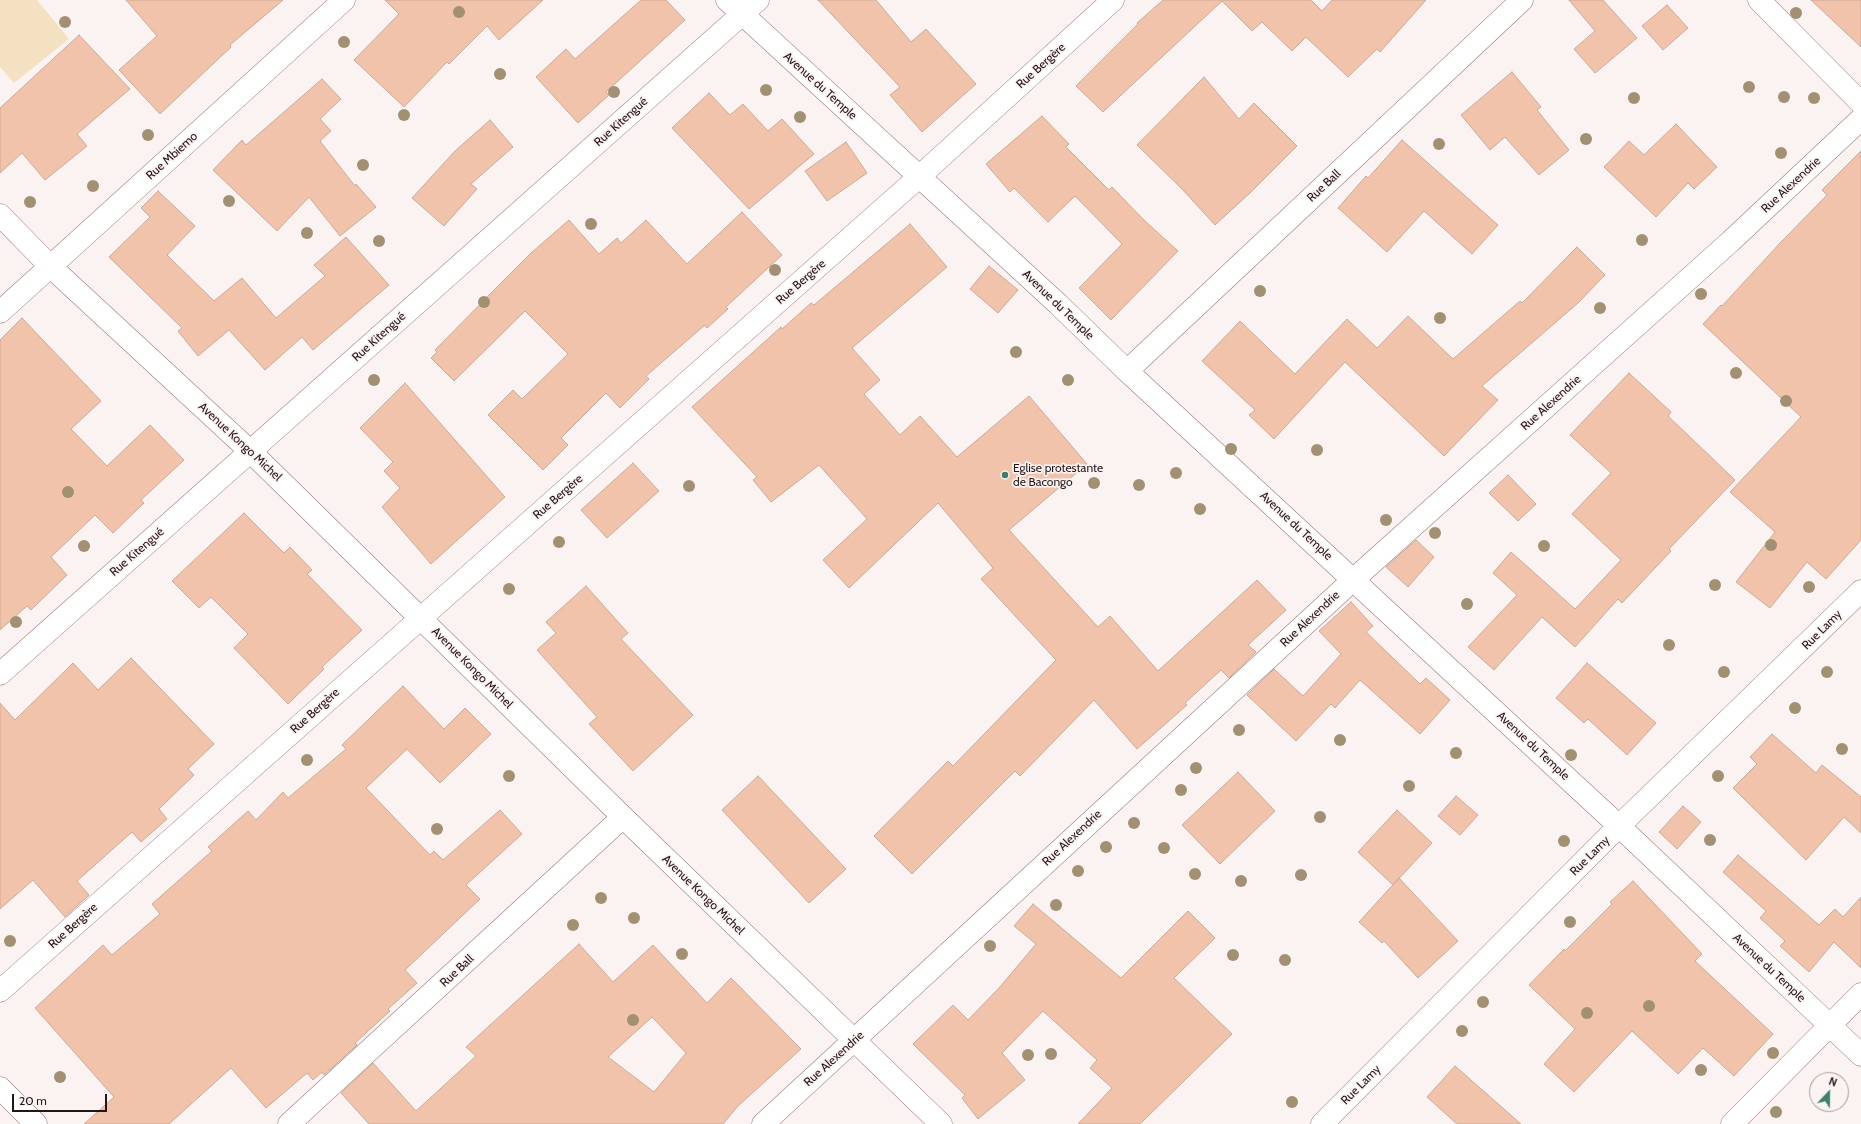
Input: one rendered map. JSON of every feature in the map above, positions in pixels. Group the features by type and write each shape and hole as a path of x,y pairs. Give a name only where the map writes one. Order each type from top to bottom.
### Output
{"street":[{"name":"Rue Mbiemo","path":"0,312 344,0"},
{"name":"Rue Kitengué","path":"0,674 251,452 735,7 758,0"},
{"name":"Rue Bergère","path":"0,991 920,176 1113,0"},
{"name":"Rue Ball","path":"1127,371 1522,0"},
{"path":"1759,0 1861,103"},
{"name":"Avenue du Temple","path":"735,7 920,176 1058,304 1127,371 1354,579 1619,826 1861,1055"},
{"name":"Rue Alexendrie","path":"763,1124 1354,579 1731,241 1861,119"},
{"name":"Avenue Kongo Michel","path":"0,215 51,267 251,452 623,817 941,1124"},
{"name":"Rue Lamy","path":"1322,1124 1619,826 1861,591"},
{"name":"Rue Ball","path":"290,1124 623,817"},
{"path":"1732,1124 1861,994"},
{"path":"0,1088 36,1124"}],"shaded area":[{"path":"0,0 37,0 69,39 14,83 0,67"}],"building":[{"path":"126,0 283,0 230,45 231,47 160,114 119,70 157,36"},
{"path":"385,0 543,0 499,40 487,26 449,64 447,62 404,107 354,60 399,14"},
{"path":"641,0 666,0 685,20 606,92 609,95 578,123 536,77 566,49 575,59"},
{"path":"818,0 876,0 911,42 926,29 976,84 922,132 890,95 900,87"},
{"path":"1163,0 1311,0 1322,11 1332,0 1426,0 1380,52 1377,49 1348,77 1306,37 1292,51 1262,22 1252,31 1222,1 1103,112 1076,86 1138,24 1137,23"},
{"path":"1569,0 1603,0 1637,38 1595,73 1574,49 1595,31"},
{"path":"1811,0 1861,0 1861,47"},
{"path":"1667,5 1688,28 1663,50 1642,26"},
{"path":"79,35 130,89 77,134 87,146 45,180 22,153 0,173 0,108"},
{"path":"1512,72 1541,107 1537,110 1569,150 1539,175 1505,137 1490,150 1461,115"},
{"path":"1204,77 1239,119 1254,103 1297,146 1251,192 1215,225 1182,189 1137,145"},
{"path":"322,79 341,99 320,119 331,131 320,141 355,186 356,184 376,207 340,236 309,197 277,231 213,170 242,140 246,145"},
{"path":"709,93 730,115 743,104 768,131 782,119 814,154 749,209 672,128"},
{"path":"1042,116 1069,144 1066,147 1109,190 1112,187 1144,220 1178,251 1111,320 1079,288 1122,244 1075,196 1048,222 1014,188 1010,192 986,164"},
{"path":"490,120 513,147 471,184 477,189 444,226 412,198 455,151"},
{"path":"1676,124 1717,167 1694,189 1688,183 1656,217 1604,167 1629,141 1644,155"},
{"path":"1402,140 1498,225 1472,254 1424,211 1387,252 1338,208 1366,176 1368,178"},
{"path":"846,142 867,173 827,201 805,171"},
{"path":"1861,151 1861,540 1826,579 1807,562 1770,608 1736,582 1775,532 1730,492 1801,417 1703,324 1721,305 1722,306 1827,195 1822,190"},
{"path":"158,191 195,226 167,255 214,301 242,278 276,318 325,276 314,265 346,237 389,285 313,350 302,337 265,370 229,330 198,356 178,331 182,328 109,257 150,217 141,208"},
{"path":"742,212 782,255 726,307 728,309 707,328 705,325 646,376 649,379 620,408 606,393 561,438 568,445 543,470 488,415 513,390 522,399 568,354 525,311 454,381 431,358 437,352 435,350 531,253 569,220 599,254 617,238 621,243 646,220 687,264"},
{"path":"910,224 947,267 852,348 880,380 864,394 900,435 920,416 957,457 1029,396 1087,464 1009,530 1098,627 1110,616 1158,671 1257,580 1286,610 1248,645 1256,652 1229,678 1221,670 1185,703 1187,705 1137,749 1094,700 1020,776 1015,771 912,874 874,836 948,761 953,766 1056,660 981,579 993,568 938,503 849,588 823,560 867,519 819,465 771,502 753,480 757,477 692,407 781,327 782,329 811,303 814,305"},
{"path":"1577,247 1605,275 1578,303 1482,386 1498,400 1444,456 1345,362 1274,439 1249,415 1255,410 1202,361 1240,321 1295,374 1347,319 1377,348 1408,316 1453,359 1520,301 1522,303"},
{"path":"989,266 1018,290 998,313 970,289"},
{"path":"22,318 101,401 71,429 107,466 150,425 184,460 141,500 144,503 113,533 95,515 51,557 67,575 31,610 27,606 0,630 0,340"},
{"path":"1629,373 1671,412 1668,416 1735,480 1669,549 1671,551 1622,603 1618,599 1575,647 1542,617 1494,670 1468,647 1517,595 1493,573 1511,552 1575,609 1621,560 1572,514 1611,473 1570,435"},
{"path":"405,383 505,497 431,564 382,507 400,488 384,471 393,462 360,428"},
{"path":"633,463 659,491 607,538 581,510"},
{"path":"1508,475 1536,504 1518,521 1489,493"},
{"path":"244,513 284,553 290,547 312,570 307,574 362,630 322,667 324,669 288,704 234,648 248,634 211,597 199,608 172,581"},
{"path":"1416,540 1434,557 1408,587 1386,567"},
{"path":"586,586 628,633 621,639 693,715 633,771 589,724 597,717 537,650 556,633 546,622"},
{"path":"1351,602 1373,626 1366,632 1420,684 1426,678 1450,700 1420,734 1360,680 1335,708 1331,704 1296,741 1247,695 1274,669 1303,696 1341,654 1319,631"},
{"path":"131,658 214,744 188,769 194,775 159,809 167,819 141,842 132,832 77,881 89,895 65,917 33,880 0,909 0,703 15,720 73,663 98,690"},
{"path":"1587,663 1656,723 1627,755 1588,719 1584,723 1556,698"},
{"path":"403,686 444,729 465,708 491,734 440,783 407,749 366,788 430,855 434,851 443,860 500,810 522,834 466,885 480,899 405,970 417,983 388,1009 390,1011 355,1043 357,1045 324,1075 322,1072 313,1080 307,1073 266,1108 231,1068 169,1124 84,1124 114,1097 35,1008 103,945 112,955 160,914 152,904 212,851 208,847 248,811 256,820 283,792 288,798 346,749 342,745"},
{"path":"1772,734 1816,773 1822,765 1861,797 1861,833 1844,817 1806,860 1733,788 1757,764 1750,757"},
{"path":"1238,772 1275,811 1220,864 1182,825"},
{"path":"758,776 846,869 809,903 722,810"},
{"path":"1456,796 1478,815 1460,835 1438,816"},
{"path":"1683,806 1701,822 1677,849 1659,832"},
{"path":"1397,810 1432,843 1393,885 1358,852"},
{"path":"1738,855 1819,925 1835,909 1843,917 1861,897 1861,968 1834,942 1809,972 1780,946 1785,941 1760,918 1766,911 1723,872"},
{"path":"1399,878 1458,941 1418,978 1384,941 1382,943 1359,922"},
{"path":"1633,881 1702,954 1695,961 1773,1034 1734,1076 1703,1048 1678,1074 1632,1031 1574,1092 1544,1064 1575,1029 1529,985 1564,949 1565,951 1612,904 1610,902"},
{"path":"1033,904 1121,978 1188,911 1215,938 1174,978 1232,1034 1140,1124 1078,1124 1112,1088 1090,1068 1097,1060 1043,1011 1002,1053 1025,1080 978,1119 962,1098 965,1095 913,1044 953,1005 968,1020 999,988 1036,944 1014,926"},
{"path":"579,944 613,982 653,945 707,1003 731,978 801,1049 738,1106 723,1124 369,1124 341,1093 373,1063 416,1111 476,1056 466,1047","holes":["652,1017 686,1053 654,1092 608,1057"]},
{"path":"1455,1066 1521,1124 1457,1124 1427,1097"}],"place":[{"name":"Eglise protestante de Bacongo","path":"1005,475"}]}
